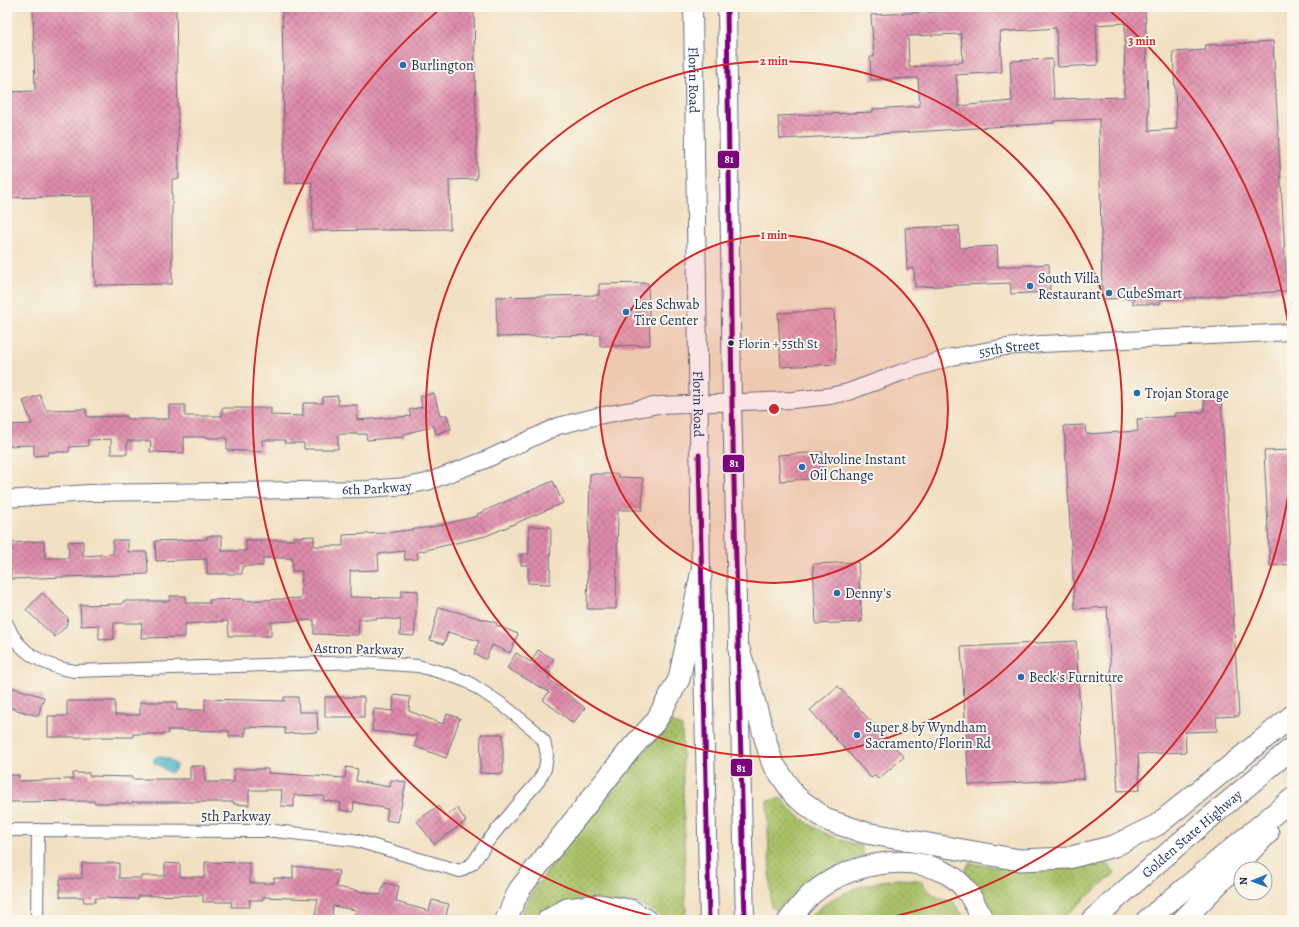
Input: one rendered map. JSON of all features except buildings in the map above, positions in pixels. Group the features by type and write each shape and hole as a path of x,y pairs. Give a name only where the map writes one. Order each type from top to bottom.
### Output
{"highway":[{"path":"506,920 519,890 628,752 656,721 679,679 701,575"},
{"path":"739,649 772,762 795,796 827,820 866,833 1020,860 1068,858 1114,846 1157,825 1292,716"},
{"name":"Golden State Highway","path":"1092,920 1292,748"},
{"path":"1147,920 1292,799"},
{"path":"1183,920 1292,808"},
{"path":"789,920 813,893 845,874 881,863 918,863 947,873 970,894 983,920"},
{"path":"548,920 567,910 599,905 630,910 646,920"}],"main road":[{"name":"Florin Road","path":"693,7 701,575 709,920"},
{"path":"727,7 732,402 745,920"}],"street":[{"name":"55th Street","path":"732,402 793,400 830,396 848,392 900,373 952,357 1006,347 1292,332"},
{"name":"6th Parkway","path":"7,499 88,493 368,489 408,486 427,482 467,468 558,426 638,407 732,402"},
{"name":"Astron Parkway","path":"7,624 18,643 30,655 59,669 75,671 361,662 418,666 444,673 468,682 503,705 534,730 544,741 546,755 545,769 538,782 488,841 473,863 460,871"},
{"name":"5th Parkway","path":"7,830 275,831 354,840 460,871"},
{"path":"37,920 38,830"}],"green space":[{"path":"670,721 682,727 686,920 665,920 649,909 632,902 546,913 536,919 529,920 519,917 535,888 558,857"},
{"path":"781,798 799,816 817,829 838,839 862,846 863,857 839,865 783,912 771,908 767,801"},
{"path":"1104,860 1115,873 1060,920 991,920 962,876 969,863 1004,868 1053,869"},
{"path":"896,879 920,880 934,895 942,899 952,900 966,920 807,920 816,911 836,897 859,887"}],"water":[{"path":"157,756 172,761 176,765 175,770 171,773 155,764 153,760"}],"transit line":[{"name":"81","path":"727,7 732,402 745,920"},
{"name":"81","path":"699,455 709,920"}],"place":[{"name":"Burlington","path":"403,65"},
{"name":"South Villa Restaurant","path":"1030,286"},
{"name":"CubeSmart","path":"1109,293"},
{"name":"Les Schwab Tire Center","path":"626,312"},
{"name":"Florin + 55th St","path":"731,343"},
{"name":"Trojan Storage","path":"1137,393"},
{"name":"Valvoline Instant Oil Change","path":"802,467"},
{"name":"Denny's","path":"837,593"},
{"name":"Beck's Furniture","path":"1021,677"},
{"name":"Super 8 by Wyndham Sacramento/Florin Rd","path":"857,735"}]}
